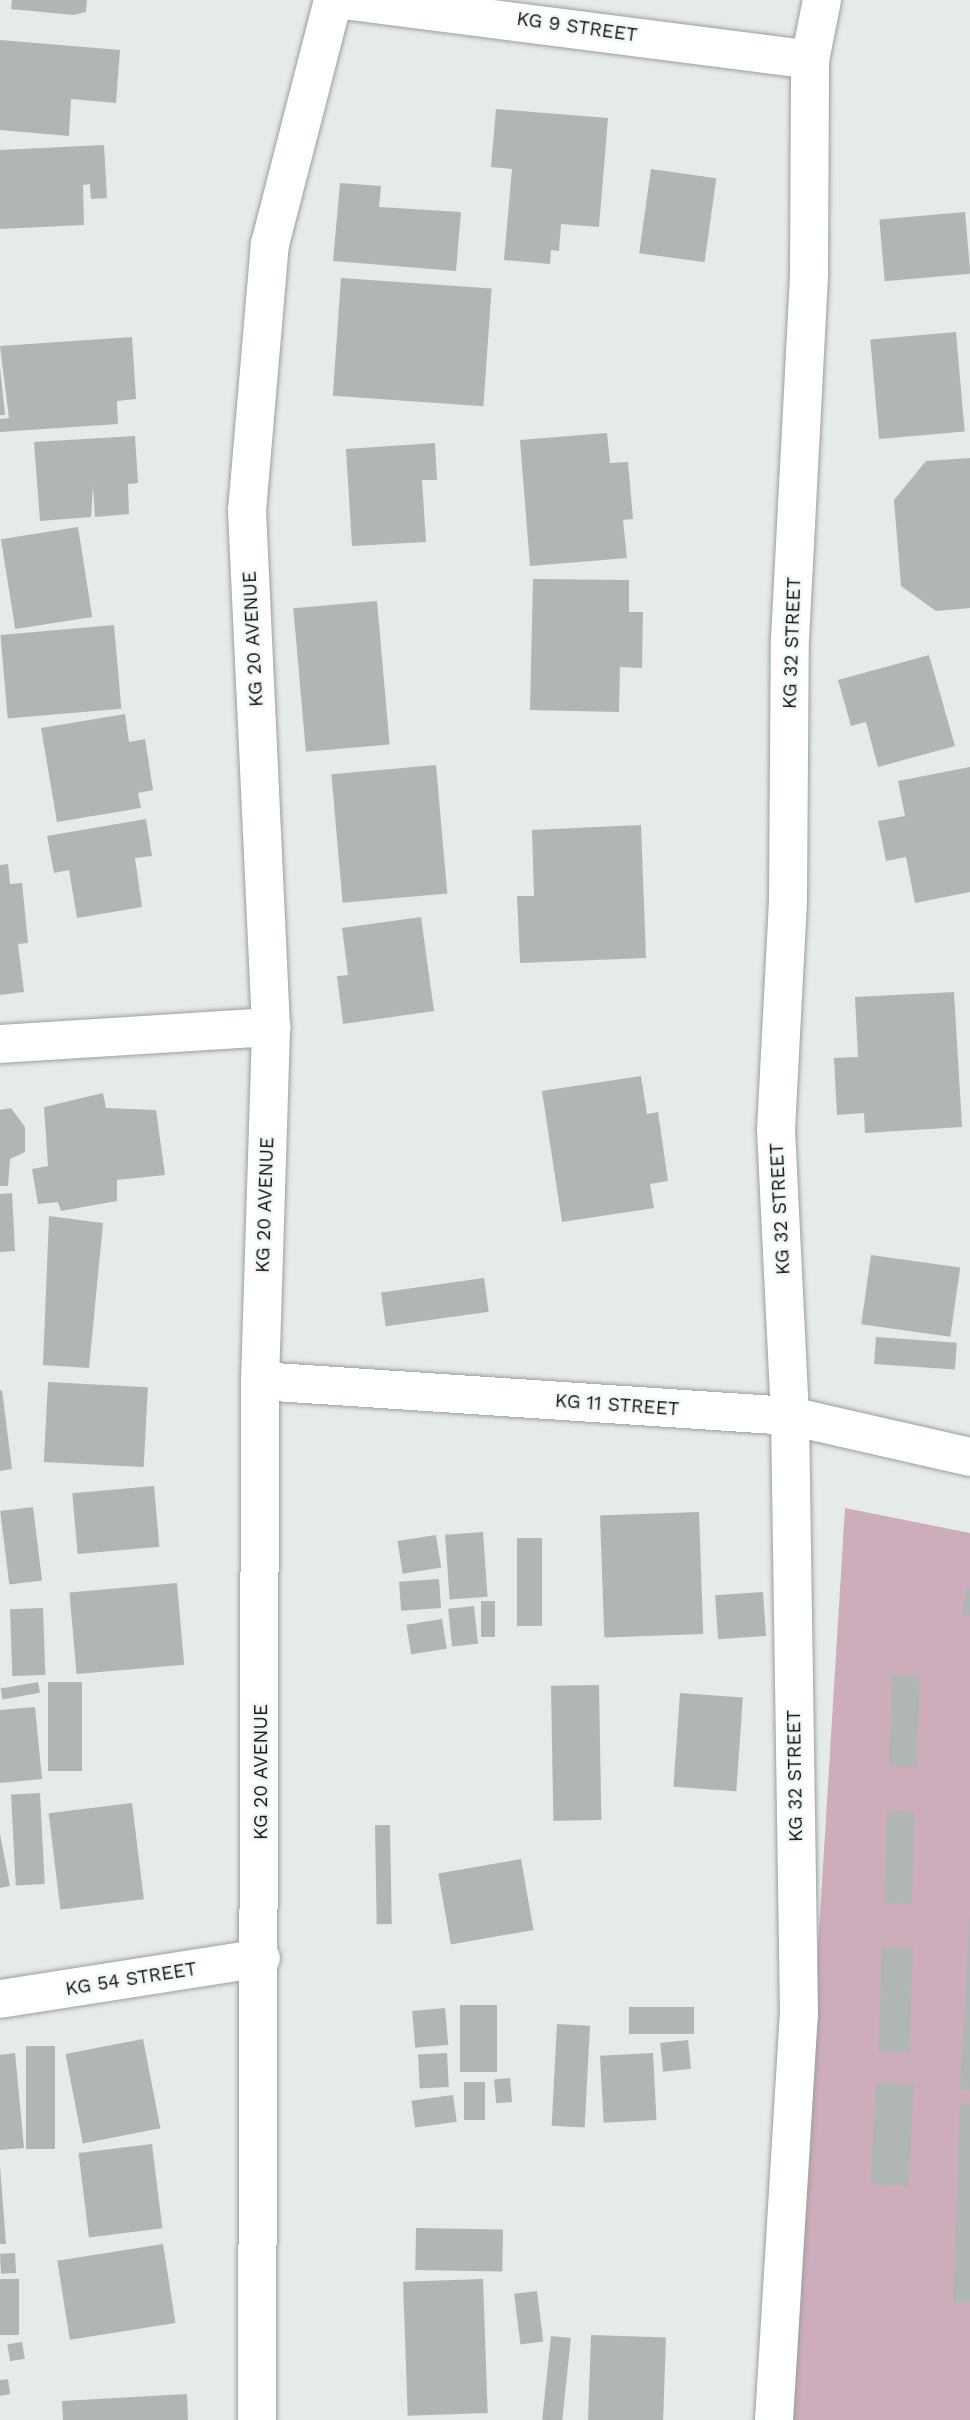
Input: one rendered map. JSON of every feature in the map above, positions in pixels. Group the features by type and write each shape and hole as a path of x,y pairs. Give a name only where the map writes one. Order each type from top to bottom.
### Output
{"street":[{"name":"KG 20 AVENUE","path":"257,2420 261,1958 260,1381 271,1027 247,511 270,244 333,0"},
{"name":"KG 9 STREET","path":"344,0 810,60"},
{"name":"KG 32 STREET","path":"774,2420 799,2015 790,1416 776,1130 788,899 790,639 809,271 810,60 822,0"},
{"path":"0,1044 271,1027"},
{"name":"KG 11 STREET","path":"260,1381 790,1416 970,1457"},
{"name":"KG 54 STREET","path":"0,1999 261,1958"}],"shaded area":[{"path":"845,1508 970,1533 970,2420 789,2420"}],"building":[{"path":"12,0 87,0 86,12 73,15 11,9"},
{"path":"0,40 120,50 116,103 71,99 69,136 0,130"},
{"path":"496,109 608,118 599,227 561,224 559,251 551,250 550,264 504,260 512,169 491,167"},
{"path":"104,145 107,198 91,199 90,184 83,185 84,225 0,229 0,150"},
{"path":"651,169 716,178 705,262 639,253"},
{"path":"340,183 381,186 379,207 461,212 456,271 333,261"},
{"path":"965,212 970,274 885,281 879,219"},
{"path":"341,278 492,289 483,406 333,396"},
{"path":"956,332 965,432 879,439 870,339"},
{"path":"132,337 136,399 117,401 118,424 0,432 0,419 9,418 0,346"},
{"path":"0,367 5,415 0,415"},
{"path":"607,433 610,463 628,462 633,519 623,520 627,558 530,566 520,440"},
{"path":"135,436 138,483 128,484 129,514 95,517 93,486 91,517 40,521 34,442"},
{"path":"435,443 437,480 422,480 426,542 352,546 346,449"},
{"path":"970,458 970,608 936,611 901,586 894,500 926,461"},
{"path":"78,527 92,617 15,629 1,539"},
{"path":"533,579 629,580 629,612 643,612 642,668 620,667 619,712 530,710"},
{"path":"377,601 390,744 306,752 293,608"},
{"path":"114,625 121,709 8,719 0,635"},
{"path":"929,655 955,746 878,767 866,722 851,726 838,680"},
{"path":"125,714 129,742 145,739 153,790 138,793 141,808 57,822 41,728"},
{"path":"436,765 447,894 343,903 331,774"},
{"path":"970,767 970,892 915,903 906,857 886,861 878,821 905,816 898,781"},
{"path":"146,819 152,856 135,858 142,907 77,918 69,870 54,873 47,836"},
{"path":"641,825 646,958 520,963 517,896 534,896 532,830"},
{"path":"8,864 10,884 22,883 28,943 18,944 24,992 0,995 0,865"},
{"path":"421,917 434,1011 343,1024 337,976 348,975 342,928"},
{"path":"954,992 962,1127 865,1133 864,1113 837,1115 834,1058 858,1057 855,997"},
{"path":"641,1076 647,1114 658,1112 668,1181 650,1184 654,1208 562,1222 542,1091"},
{"path":"103,1093 106,1108 156,1110 165,1175 117,1180 117,1201 61,1211 58,1202 38,1204 32,1169 48,1166 44,1107"},
{"path":"11,1108 25,1127 25,1152 10,1159 8,1186 0,1186 0,1110"},
{"path":"12,1193 15,1251 0,1252 0,1194"},
{"path":"49,1216 103,1223 89,1368 43,1365"},
{"path":"871,1255 960,1268 950,1337 861,1324"},
{"path":"484,1278 489,1312 386,1326 381,1292"},
{"path":"876,1337 957,1343 955,1370 874,1364"},
{"path":"48,1382 148,1387 144,1467 44,1462"},
{"path":"2,1390 12,1469 0,1471 0,1391"},
{"path":"154,1486 159,1547 78,1554 72,1493"},
{"path":"33,1507 42,1580 9,1584 0,1511"},
{"path":"699,1512 703,1634 604,1637 600,1515"},
{"path":"483,1532 488,1597 450,1599 445,1535"},
{"path":"436,1535 441,1568 403,1574 397,1541"},
{"path":"517,1538 542,1538 542,1626 517,1626"},
{"path":"439,1579 441,1608 401,1611 399,1582"},
{"path":"177,1583 184,1665 77,1674 69,1592"},
{"path":"966,1589 970,1589 970,1615 962,1614"},
{"path":"763,1592 766,1636 718,1639 715,1595"},
{"path":"481,1601 495,1601 495,1637 481,1637"},
{"path":"474,1606 478,1644 452,1647 448,1609"},
{"path":"43,1608 45,1675 12,1676 10,1609"},
{"path":"442,1619 447,1649 411,1654 406,1625"},
{"path":"892,1674 920,1675 917,1767 889,1766"},
{"path":"38,1682 40,1693 2,1699 1,1689"},
{"path":"48,1682 82,1682 82,1771 48,1771"},
{"path":"599,1685 601,1820 553,1821 551,1686"},
{"path":"680,1693 743,1697 736,1791 673,1787"},
{"path":"35,1707 42,1779 0,1783 0,1710"},
{"path":"40,1793 45,1884 16,1885 11,1795"},
{"path":"132,1803 144,1899 60,1910 49,1813"},
{"path":"887,1811 915,1812 912,1904 884,1903"},
{"path":"375,1825 390,1825 392,1924 377,1924"},
{"path":"0,1834 10,1886 0,1888"},
{"path":"521,1859 534,1930 451,1944 438,1874"},
{"path":"970,1906 970,2090 960,2089"},
{"path":"882,1947 913,1948 909,2052 878,2051"},
{"path":"460,2005 497,2005 497,2072 460,2072"},
{"path":"629,2007 694,2007 694,2034 629,2034"},
{"path":"445,2008 448,2045 415,2048 412,2011"},
{"path":"557,2024 590,2026 585,2128 552,2126"},
{"path":"143,2039 160,2128 83,2143 65,2054"},
{"path":"688,2040 691,2069 663,2072 660,2043"},
{"path":"26,2046 55,2046 55,2149 26,2149"},
{"path":"15,2053 24,2148 0,2150 0,2055"},
{"path":"447,2053 449,2087 420,2088 418,2055"},
{"path":"653,2053 657,2120 604,2123 600,2056"},
{"path":"510,2078 512,2102 496,2103 494,2079"},
{"path":"464,2082 485,2082 485,2120 464,2120"},
{"path":"876,2082 914,2084 909,2186 871,2184"},
{"path":"453,2095 457,2122 415,2128 411,2101"},
{"path":"960,2104 970,2104 970,2302 953,2302"},
{"path":"152,2144 162,2228 89,2237 79,2153"},
{"path":"0,2166 6,2244 0,2244"},
{"path":"416,2228 503,2230 502,2272 415,2270"},
{"path":"163,2244 176,2323 70,2340 57,2261"},
{"path":"15,2253 16,2273 1,2274 0,2254"},
{"path":"0,2279 19,2279 19,2335 0,2335"},
{"path":"483,2279 488,2413 408,2416 403,2282"},
{"path":"537,2291 543,2342 520,2344 514,2294"},
{"path":"591,2335 666,2338 663,2420 588,2420"},
{"path":"551,2336 571,2338 562,2420 542,2420"},
{"path":"22,2342 25,2359 10,2361 7,2345"},
{"path":"8,2379 10,2394 0,2396 0,2380"},
{"path":"187,2394 188,2420 63,2420 62,2401"}]}
